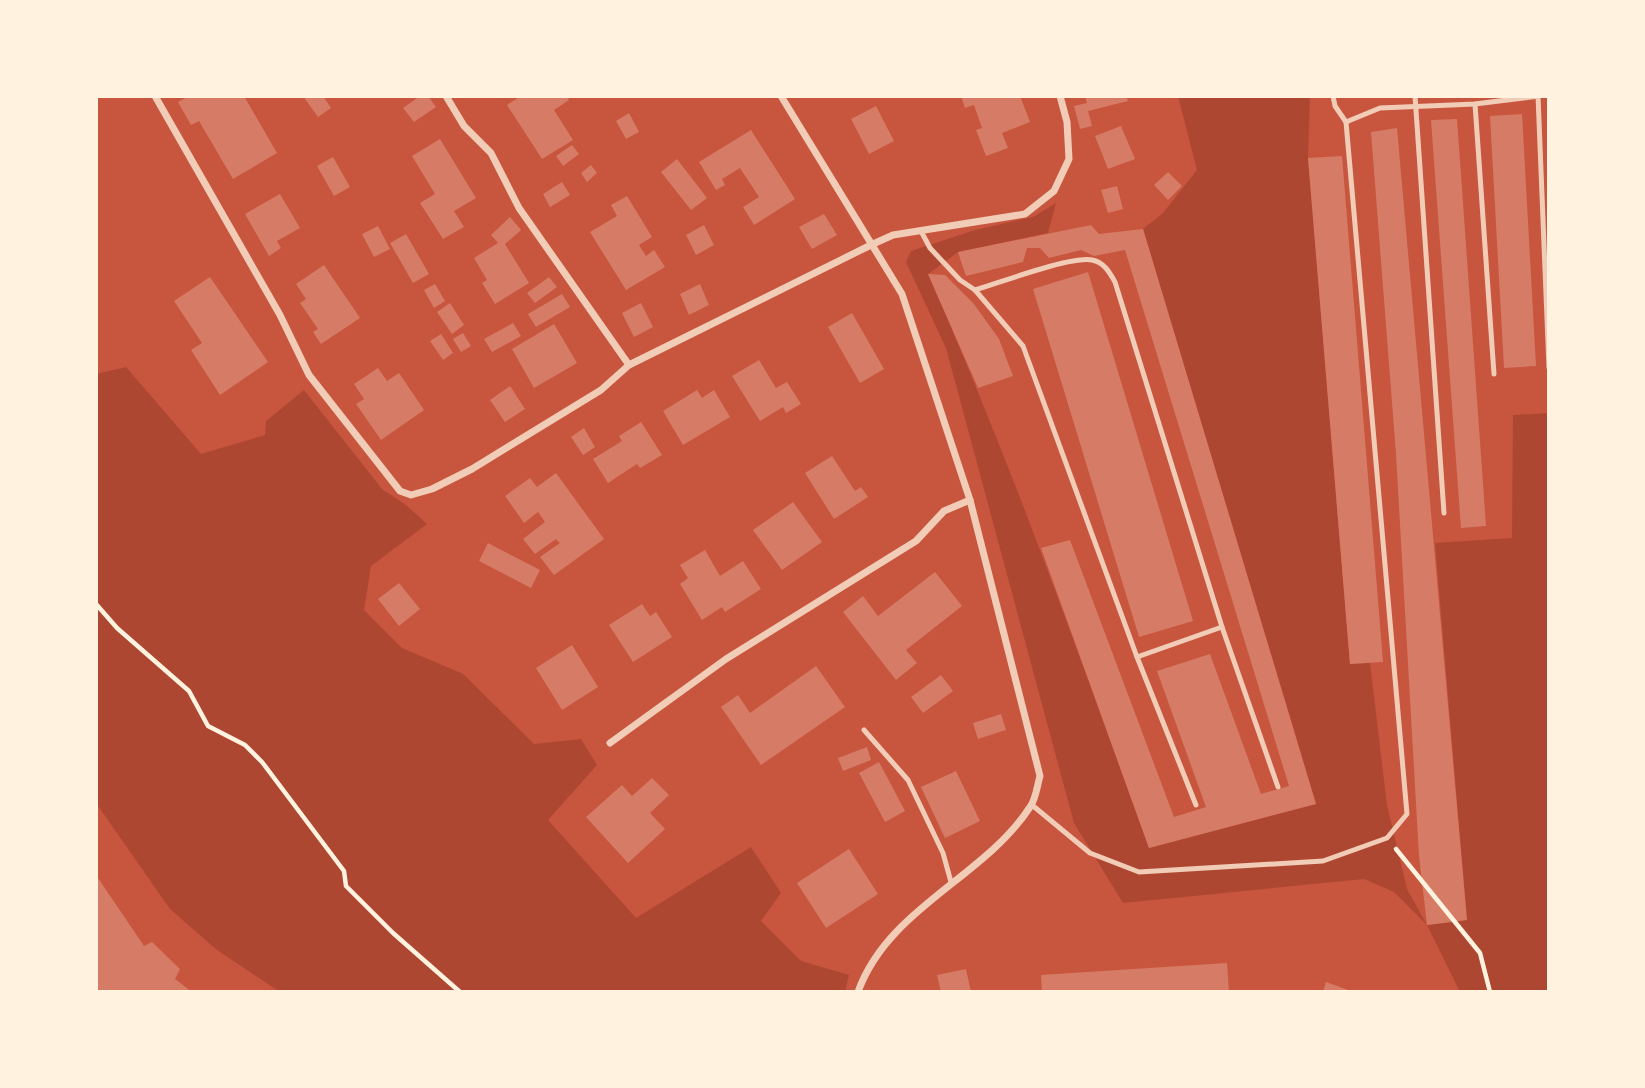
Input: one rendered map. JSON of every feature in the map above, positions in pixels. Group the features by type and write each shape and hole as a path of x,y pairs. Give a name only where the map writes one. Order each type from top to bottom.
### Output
{"street":[{"path":"155,96 279,315 309,375 400,491 411,495 432,489 472,469 601,390 629,365 873,244 893,235 922,233 1025,214 1054,191 1069,159 1067,122 1060,96"},
{"path":"446,96 464,126 491,153 519,208 629,365"},
{"path":"781,96 902,295 970,500 1040,776 1032,805 1006,837 895,933 860,988"},
{"path":"610,743 726,659 916,541 944,511 970,500"}],"lane":[{"path":"1032,805 1090,853 1139,872 1323,861 1387,838 1407,814 1346,122 1335,106 1333,96"},
{"path":"1415,96 1444,513"},
{"path":"1346,122 1380,108 1475,104 1539,96 1549,368"},
{"path":"1475,104 1494,374"},
{"path":"922,233 937,256 960,280 975,290 1023,346 1137,657 1196,805"},
{"path":"975,290 1072,262 1093,260 1107,268 1115,282 1222,627 1278,787"},
{"path":"1137,657 1222,627"},
{"path":"864,730 908,780 943,853 951,882"}],"path":[{"path":"96,604 117,628 189,691 208,726 245,744 262,762 344,871 346,886 393,933 460,992"},
{"path":"1387,838 1480,953 1490,992"}],"shaded area":[{"path":"1178,96 1310,96 1308,158 1350,664 1370,663 1387,805 1407,889 1427,925 1394,892 1364,879 1123,903 1074,823 946,348 906,262 911,251 975,230 1033,217 1056,203 1048,233 958,252 928,274 1016,487 1149,848 1316,804 1143,229 1163,213 1197,170"},
{"path":"126,367 201,454 265,435 266,421 304,390 382,489 406,505 427,524 371,566 364,610 402,648 463,674 534,744 581,739 597,765 548,820 636,918 751,847 781,893 761,921 801,961 849,975 845,992 280,992 217,950 170,909 96,803 96,374"},
{"path":"1549,413 1549,992 1460,992 1427,925 1467,920 1435,543 1512,538 1513,415"}],"building":[{"path":"189,96 244,96 277,153 233,179 199,121 191,125 178,102"},
{"path":"303,96 323,96 331,108 318,117"},
{"path":"420,96 428,96 436,107 414,122 403,108"},
{"path":"521,96 567,96 569,100 554,110 573,140 542,159 507,105"},
{"path":"961,96 1020,96 1030,122 1002,133 1008,148 986,156 976,130 982,128 974,105 965,108"},
{"path":"1085,96 1126,96 1128,101 1088,111 1092,126 1080,129 1074,106 1087,103"},
{"path":"876,106 894,141 869,154 851,119"},
{"path":"629,113 639,132 626,139 616,121"},
{"path":"1522,114 1536,366 1504,368 1490,116"},
{"path":"1457,119 1486,526 1461,528 1431,120"},
{"path":"1121,126 1135,159 1108,169 1095,136"},
{"path":"1397,128 1467,920 1427,925 1419,856 1396,454 1371,132"},
{"path":"751,130 795,199 754,225 743,207 759,197 740,168 722,179 725,185 716,190 699,162"},
{"path":"440,139 476,198 454,211 464,227 443,239 420,203 435,194 412,156"},
{"path":"572,145 579,154 563,166 556,156"},
{"path":"1342,156 1383,662 1350,664 1308,158"},
{"path":"333,157 350,187 334,196 317,166"},
{"path":"677,159 707,198 691,210 661,172"},
{"path":"591,165 597,173 587,182 581,173"},
{"path":"1168,172 1182,186 1168,200 1154,185"},
{"path":"562,182 570,195 550,207 543,194"},
{"path":"1117,186 1123,209 1108,213 1101,190"},
{"path":"280,194 300,228 277,241 281,248 269,256 245,214"},
{"path":"627,196 652,237 639,245 646,256 654,250 665,267 626,290 590,232 617,216 611,205"},
{"path":"824,214 837,235 812,249 799,227"},
{"path":"510,217 521,230 505,244 529,283 495,304 482,283 487,280 474,258 498,243 491,235"},
{"path":"704,225 714,245 696,255 686,235"},
{"path":"1091,225 1099,234 1143,229 1316,804 1149,848 1041,548 1070,540 1174,817 1206,807 1157,671 1210,654 1261,794 1289,786 1125,250 1094,256 1081,250 1049,258 1040,248 1027,248 1023,262 966,276 958,252"},
{"path":"378,226 390,249 374,257 362,234"},
{"path":"406,234 429,274 413,283 390,243"},
{"path":"324,265 360,318 321,344 313,332 318,329 300,303 306,299 296,284"},
{"path":"1088,272 1193,621 1139,637 1033,289"},
{"path":"928,274 945,275 974,304 999,339 1013,376 978,388"},
{"path":"210,277 268,362 220,395 191,350 202,343 174,301"},
{"path":"549,277 557,287 535,303 527,293"},
{"path":"435,284 445,301 434,308 424,290"},
{"path":"700,284 709,305 689,315 680,294"},
{"path":"562,294 570,307 536,327 528,314"},
{"path":"450,303 464,325 452,334 437,312"},
{"path":"641,303 653,327 634,337 622,313"},
{"path":"852,313 884,369 860,383 828,327"},
{"path":"513,323 521,336 492,352 484,339"},
{"path":"554,324 577,363 534,388 512,349"},
{"path":"463,333 471,346 461,352 453,339"},
{"path":"441,334 453,353 443,360 430,341"},
{"path":"759,360 776,388 787,382 801,404 786,413 783,407 760,421 732,376"},
{"path":"378,368 387,381 399,373 424,410 381,440 356,404 364,399 354,384"},
{"path":"510,386 525,409 505,422 490,400"},
{"path":"697,390 702,398 714,390 730,417 683,445 663,411"},
{"path":"641,422 662,455 640,468 637,464 608,483 593,459 622,441 619,436"},
{"path":"584,428 595,447 583,455 571,437"},
{"path":"832,456 855,491 861,487 868,497 834,519 805,473"},
{"path":"556,473 604,539 554,575 540,557 560,543 556,539 535,554 523,539 545,522 538,512 524,523 505,496 530,478 537,487"},
{"path":"793,502 822,542 782,570 753,530"},
{"path":"488,543 540,570 531,588 479,561"},
{"path":"705,550 720,576 743,561 761,589 725,612 722,607 702,620 680,584 688,578 680,565"},
{"path":"935,572 962,606 906,650 917,663 896,680 843,612 863,596 878,616"},
{"path":"399,583 420,609 399,626 378,599"},
{"path":"642,604 650,616 656,612 672,637 633,662 609,625"},
{"path":"572,645 598,687 562,710 536,668"},
{"path":"816,666 845,707 761,765 721,707 738,695 750,713"},
{"path":"941,675 953,691 923,713 911,697"},
{"path":"1001,714 1006,730 978,739 973,723"},
{"path":"867,747 871,760 843,771 838,758"},
{"path":"879,762 905,811 885,822 859,773"},
{"path":"956,771 980,821 945,838 921,787"},
{"path":"652,778 669,795 650,813 665,829 628,863 586,817 622,785 632,796"},
{"path":"849,849 878,894 826,928 797,883"},
{"path":"96,875 144,946 152,942 180,969 175,979 192,992 100,992 96,988"},
{"path":"1227,963 1229,992 1042,992 1041,975"},
{"path":"966,969 971,992 941,992 937,975"},
{"path":"1326,982 1351,991 1351,992 1323,992"}]}
